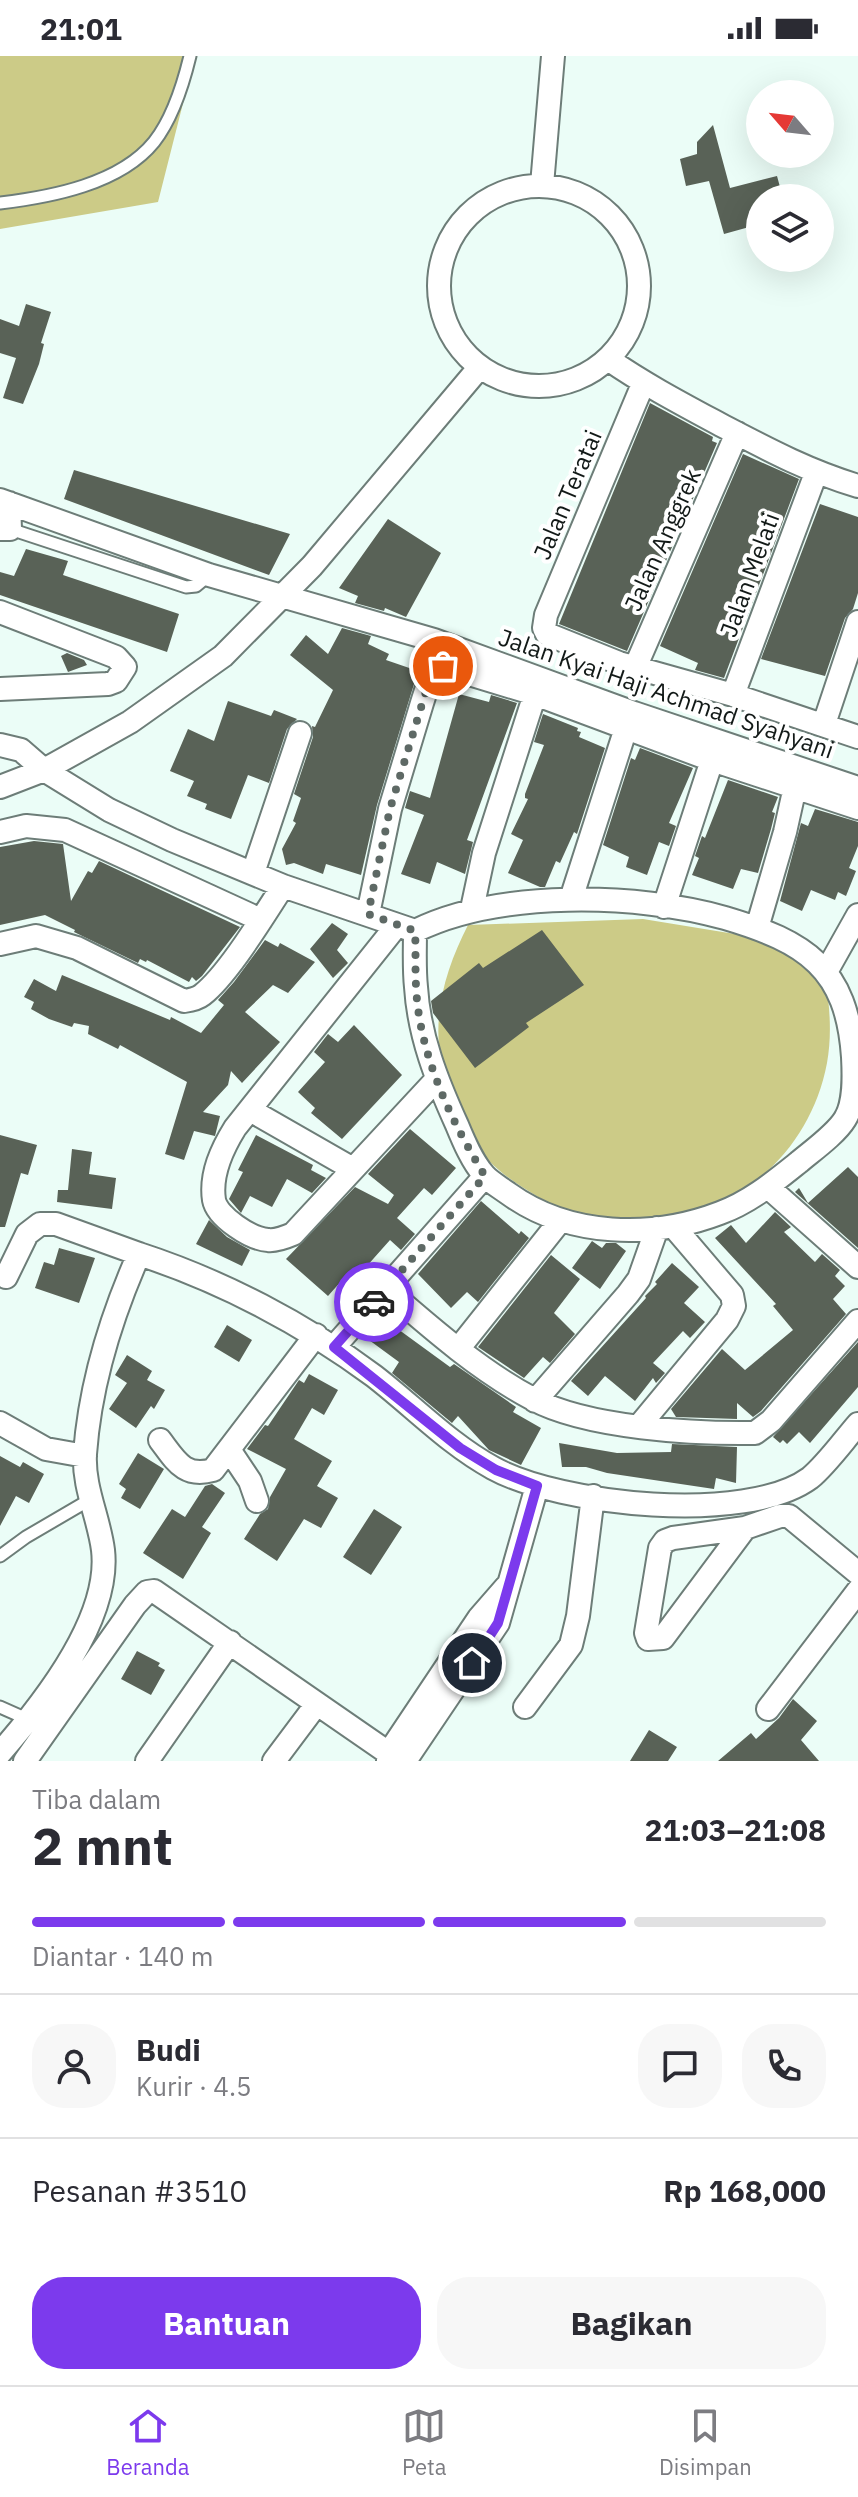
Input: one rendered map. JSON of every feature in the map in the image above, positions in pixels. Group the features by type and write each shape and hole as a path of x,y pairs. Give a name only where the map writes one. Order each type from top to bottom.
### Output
{"street":[{"path":"542,185 553,56"},
{"path":"542,185 580,193 612,216 633,249 640,288 631,327 608,359 579,379 545,387 510,383 479,368 454,341 440,308 439,271 451,237 474,208 505,190 542,185"},
{"path":"608,359 643,384 737,433 816,473 858,486"},
{"path":"0,787 44,770 130,722 223,656 312,566 479,368"},
{"name":"Jalan Teratai","path":"635,668 554,638 544,628 546,615 643,384"},
{"name":"Jalan Anggrek","path":"635,668 737,433"},
{"name":"Jalan Melati","path":"733,695 816,473"},
{"path":"4,502 5,529"},
{"name":"Jalan Kyai Haji Achmad Syahyani","path":"4,502 209,575 434,640 634,713 858,788"},
{"path":"0,612 116,657 125,667 116,681 108,684 0,689"},
{"path":"824,724 858,622"},
{"path":"368,914 390,809 430,678 434,671 449,666 535,694 712,760 858,808"},
{"path":"635,668 733,695 858,737"},
{"path":"472,909 488,838 535,694"},
{"path":"571,899 626,728"},
{"path":"253,873 300,733"},
{"path":"0,745 21,750 44,770 109,810 172,840 283,886 406,928"},
{"path":"664,907 712,760"},
{"path":"757,928 795,787"},
{"path":"0,832 26,826 65,830 261,920"},
{"path":"0,944 36,936 50,940 77,948 184,1001 193,1000 211,986 283,886"},
{"path":"406,928 420,1022 436,1080 466,1145 485,1176 532,1210 560,1221 595,1228 666,1227 719,1213 768,1187 852,1124 853,1018 838,989 805,950 757,928 714,915 571,899 472,909 406,928 250,1110 224,1146 213,1186 214,1204 227,1220 245,1232 268,1240 293,1234 436,1080"},
{"path":"826,972 858,915"},
{"path":"250,1110 353,1169"},
{"path":"160,1440 187,1471 199,1474 213,1470 325,1341 386,1289 485,1176"},
{"path":"768,1187 858,1267"},
{"path":"459,1348 560,1221"},
{"path":"6,1277 27,1234 40,1224 56,1224 139,1254 186,1272 325,1341 460,1448 496,1470 537,1486 593,1496 651,1505 715,1507 774,1496 810,1478 858,1424"},
{"path":"535,1401 634,1286 666,1227"},
{"path":"639,1426 727,1320 734,1306 732,1295 666,1227"},
{"path":"0,1753 63,1669 98,1598 103,1552 85,1477 85,1456 101,1361 139,1254"},
{"path":"386,1289 504,1382 535,1401 595,1420 639,1426 747,1433 760,1430 858,1321"},
{"path":"0,1423 46,1449 85,1456"},
{"path":"230,1451 250,1481 257,1501"},
{"path":"25,1761 135,1605 147,1592 154,1591 395,1759 479,1618 512,1580 537,1486"},
{"path":"525,1707 571,1645 578,1616 593,1496"},
{"path":"713,1531 715,1507"},
{"path":"745,1528 663,1638 648,1639 646,1633 660,1548 665,1541 673,1538 745,1528 789,1516 858,1573"},
{"path":"768,1709 858,1591"},
{"path":"147,1761 230,1642"},
{"path":"274,1761 316,1705"}],"lane":[{"path":"0,203 59,193 104,177 134,160 154,142 169,118 190,56"},
{"path":"5,529 175,584 196,586 209,575"},
{"path":"0,1556 26,1537 92,1499"},
{"path":"0,1707 27,1719"}],"shaded area":[{"path":"0,56 195,56 158,202 0,229"},
{"path":"643,919 772,940 825,978 830,1042 817,1097 802,1128 783,1155 759,1178 731,1197 701,1211 668,1219 633,1222 594,1218 558,1207 526,1190 492,1164 470,1134 444,1069 438,1024 448,973 468,925"}],"building":[{"path":"713,125 730,188 777,176 779,184 746,184 746,228 724,234 709,181 686,186 680,159 697,154 697,142"},
{"path":"26,304 51,312 41,343 44,344 39,364 23,404 3,398 16,358 0,353 0,319 19,326"},
{"path":"650,403 713,437 712,441 717,443 627,651 559,624"},
{"path":"743,454 799,479 724,678 695,670 698,663 660,646"},
{"path":"74,470 290,534 269,575 64,499"},
{"path":"820,504 858,517 858,593 853,609 845,618 825,676 761,659"},
{"path":"388,519 441,553 406,617 385,608 384,611 355,603 358,596 339,588"},
{"path":"26,549 68,561 63,575 179,614 167,652 0,595 0,572 14,576"},
{"path":"342,628 371,636 368,644 389,654 386,660 418,671 377,805 361,875 326,864 323,874 294,863 286,865 282,849 296,823 293,821 301,798 294,794 313,737 312,726 315,727 333,690 290,655 306,635 328,654"},
{"path":"67,653 84,660 87,665 68,672 61,656"},
{"path":"459,694 489,702 491,695 517,703 467,840 473,842 465,874 437,862 430,884 401,874 424,815 405,808 410,791 430,798"},
{"path":"228,701 271,716 274,710 297,719 287,729 269,783 248,775 231,819 205,809 207,804 187,796 194,781 170,771 188,729 214,741"},
{"path":"543,714 578,728 577,731 581,732 579,737 605,748 577,834 574,832 560,863 556,861 545,887 540,887 508,873 523,840 511,834 528,799 525,794 544,745 534,742"},
{"path":"640,748 693,768 669,823 676,826 669,846 659,842 647,875 626,867 629,857 603,845 631,758 635,760"},
{"path":"728,780 778,797 758,873 741,869 733,889 692,875 699,858 695,856 702,836 705,838"},
{"path":"815,809 858,822 858,846 849,868 856,871 846,896 838,892 835,900 811,890 802,911 780,901 801,823 808,826"},
{"path":"34,841 63,844 71,901 88,871 92,873 99,861 240,927 202,976 196,981 192,977 189,982 147,960 140,959 138,963 45,915 0,925 0,847"},
{"path":"332,923 348,934 337,950 348,963 333,978 310,949"},
{"path":"542,930 584,985 526,1023 529,1027 475,1068 433,1013 431,1001 479,963 483,968"},
{"path":"265,940 278,947 280,943 315,962 288,993 273,985 245,1012 280,1042 242,1083 231,1071 228,1085 203,1112 220,1116 215,1136 194,1131 184,1160 165,1154 187,1082 120,1045 118,1049 88,1034 89,1026 74,1023 72,1027 49,1019 31,1009 34,1002 24,997 34,979 56,991 62,975 170,1020 171,1017 201,1033 224,1005 218,1000"},
{"path":"354,1025 402,1075 342,1139 311,1113 315,1108 298,1092 325,1062 314,1052 328,1034 338,1042"},
{"path":"410,1129 456,1168 432,1195 424,1188 397,1218 415,1234 401,1250 390,1240 358,1276 351,1270 328,1296 286,1259 355,1187 388,1204 394,1195 368,1174"},
{"path":"0,1135 37,1145 28,1175 21,1173 5,1227 0,1227"},
{"path":"256,1135 313,1165 311,1170 326,1178 312,1193 287,1179 272,1207 250,1196 241,1213 229,1199 243,1172 238,1170"},
{"path":"72,1149 92,1152 89,1174 116,1178 112,1209 57,1202 58,1190 68,1190"},
{"path":"848,1167 858,1177 858,1248 795,1192 799,1188 808,1203"},
{"path":"481,1201 519,1234 521,1231 529,1238 478,1302 467,1292 451,1308 418,1274"},
{"path":"775,1212 791,1227 784,1232 815,1262 822,1254 840,1270 835,1276 845,1286 833,1299 846,1314 753,1417 737,1403 737,1419 676,1417 671,1409 722,1349 745,1370 793,1330 773,1306 776,1304 715,1238 731,1225 746,1243"},
{"path":"209,1220 227,1237 250,1250 242,1266 196,1244"},
{"path":"592,1241 602,1248 606,1243 616,1243 626,1251 600,1289 572,1268"},
{"path":"59,1248 95,1258 79,1303 35,1288 44,1262 54,1265"},
{"path":"551,1255 580,1279 554,1313 575,1334 550,1363 543,1357 524,1378 478,1347"},
{"path":"672,1263 699,1287 684,1303 705,1322 690,1338 683,1331 653,1363 665,1373 656,1383 653,1378 635,1401 605,1376 588,1396 571,1381 646,1298"},
{"path":"380,1316 450,1367 454,1364 516,1407 513,1412 541,1428 521,1465 489,1450 458,1416 452,1423 392,1373 399,1362 369,1340 372,1335 367,1331"},
{"path":"227,1325 252,1340 239,1362 214,1347"},
{"path":"858,1342 858,1387 810,1443 799,1432 787,1444 783,1440 780,1443 773,1437"},
{"path":"127,1355 152,1371 147,1380 165,1390 154,1409 151,1406 136,1428 109,1409 127,1383 115,1375"},
{"path":"309,1374 338,1390 324,1415 312,1408 294,1439 332,1461 317,1486 338,1498 321,1528 304,1519 277,1561 244,1539 260,1514 268,1509 270,1497 286,1469 247,1449 265,1425 268,1426 299,1380 304,1383"},
{"path":"559,1443 617,1453 671,1452 672,1444 737,1447 736,1483 716,1478 714,1489 586,1467 562,1467"},
{"path":"138,1453 164,1469 140,1509 121,1498 126,1489 119,1484"},
{"path":"0,1456 20,1467 23,1462 44,1474 29,1503 16,1496 0,1526"},
{"path":"212,1484 225,1493 202,1527 211,1533 183,1579 143,1553 172,1509 185,1517 205,1486"},
{"path":"374,1509 402,1527 371,1575 343,1557"},
{"path":"137,1651 160,1663 158,1666 165,1670 151,1695 121,1679"},
{"path":"793,1699 817,1721 801,1740 819,1761 718,1761 751,1733 756,1739 779,1718"},
{"path":"649,1730 677,1747 668,1761 630,1761"}],"way so far":[{"path":"374,1302 485,1176 466,1145 436,1080 420,1022 415,931 368,914 390,809 406,756 430,678 434,671 443,666"}],"route":[{"path":"374,1302 334,1347 460,1448 496,1470 537,1486 498,1623 472,1663"}]}
